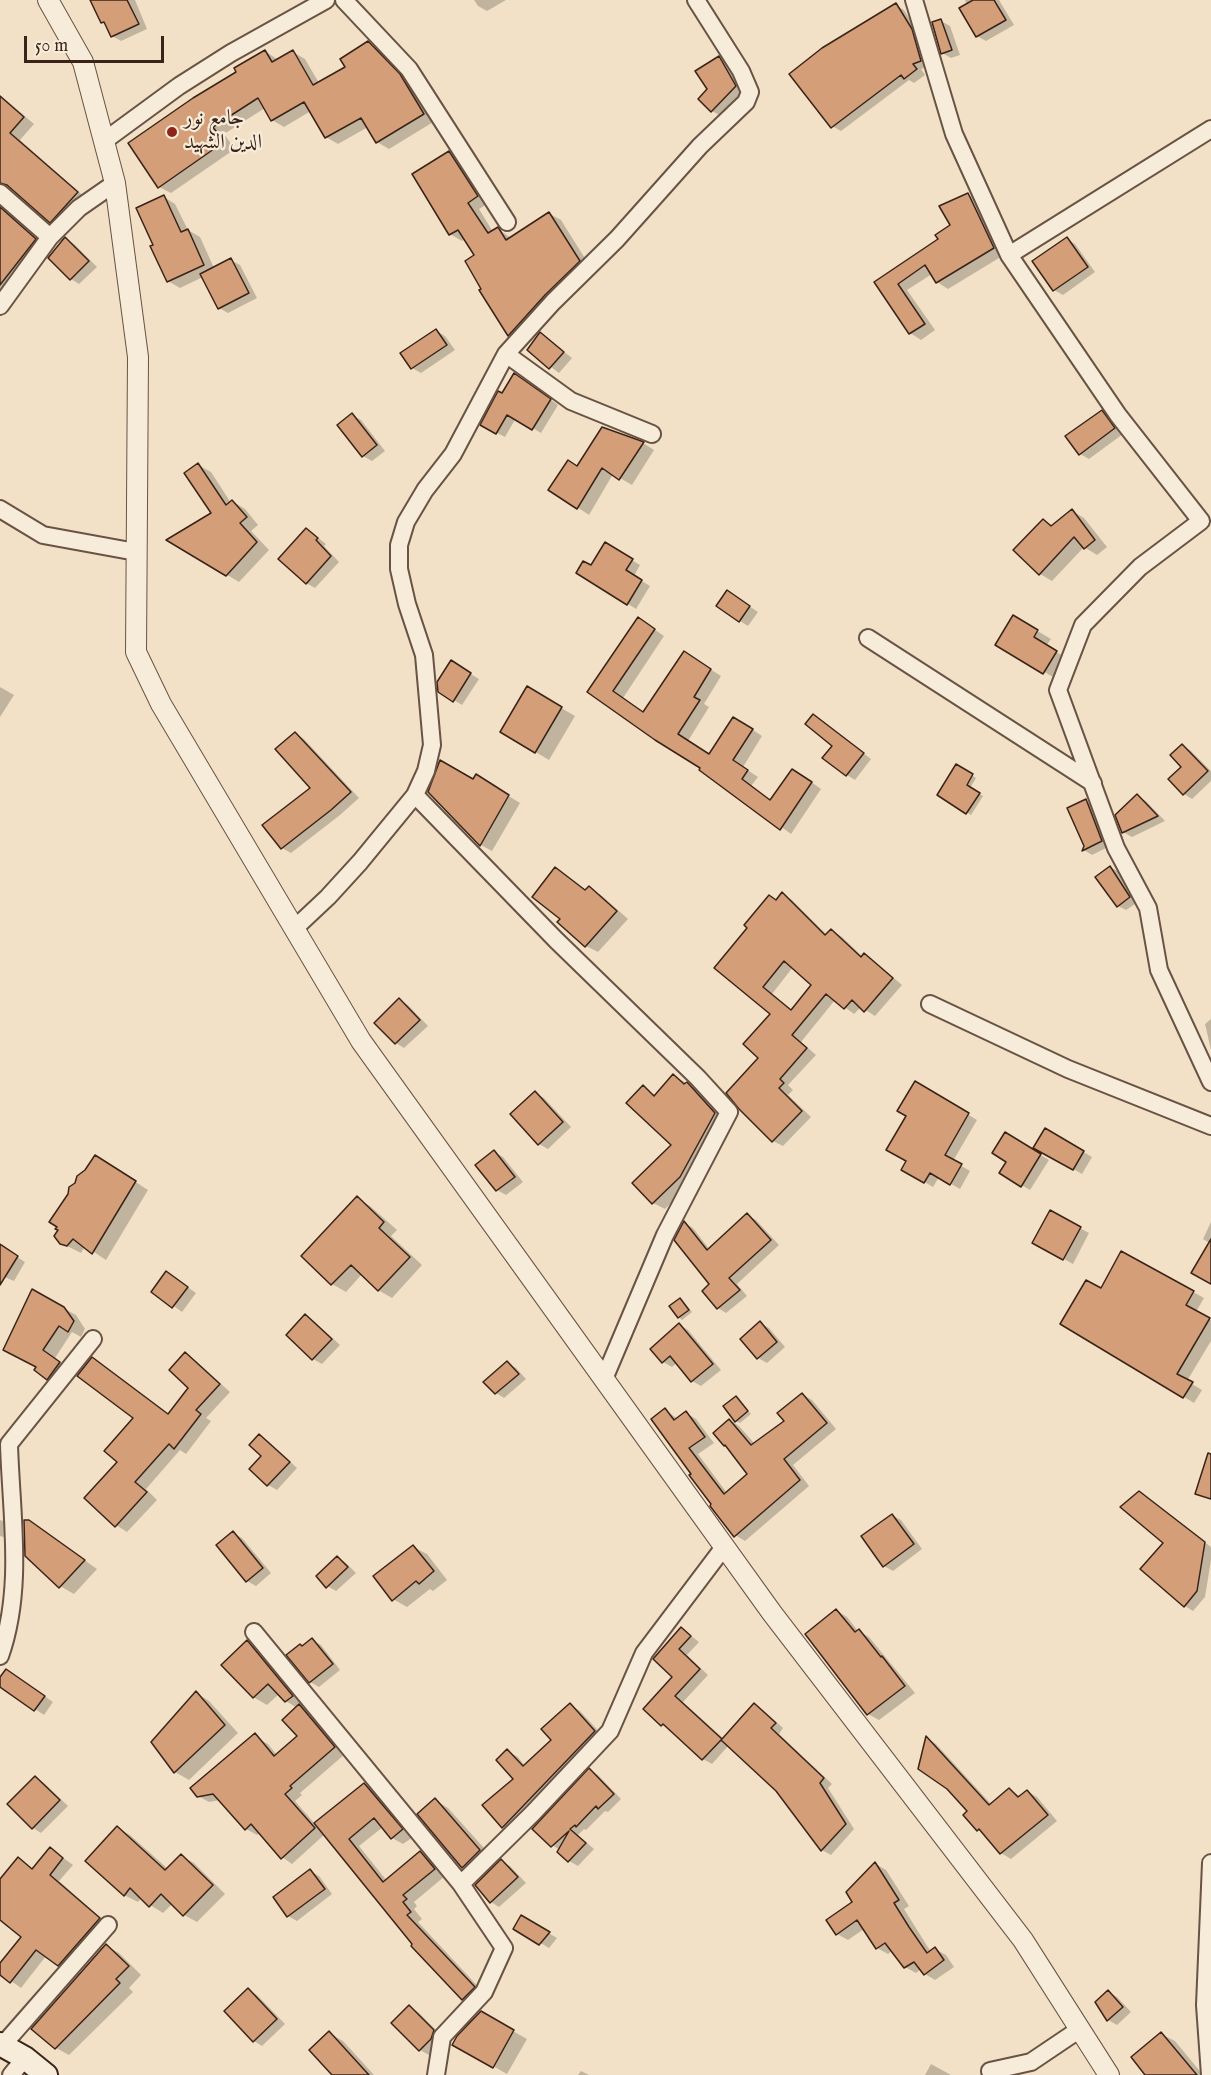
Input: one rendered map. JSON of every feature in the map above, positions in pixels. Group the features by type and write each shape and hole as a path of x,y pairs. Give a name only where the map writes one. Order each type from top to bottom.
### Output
{"main road":[{"path":"1,2045 18,2067 46,2075"}],"street":[{"path":"48,0 83,62 115,183 138,357 136,652 161,704 362,1041 772,1613 1023,1940 1109,2075"},
{"path":"104,141 179,86 241,47 326,0"},
{"path":"344,0 409,69 507,222"},
{"path":"295,928 352,871 415,795 426,771 432,745 424,655 407,604 399,569 399,545 406,522 425,490 453,454 506,354 553,302 617,239 700,146 746,102 750,92 741,71 696,0"},
{"path":"914,0 954,134 1009,255 1118,415 1206,518 1140,567 1083,625 1058,690 1116,848 1148,908 1159,970 1211,1082"},
{"path":"1009,255 1211,129"},
{"path":"0,306 50,237 79,208 115,183"},
{"path":"0,193 50,237"},
{"path":"506,354 571,401 652,434"},
{"path":"0,509 43,535 136,552"},
{"path":"867,638 1093,783"},
{"path":"415,795 556,940 699,1078 729,1112 665,1235 604,1379"},
{"path":"930,1004 1068,1069 1211,1125"},
{"path":"0,1656 9,1630 15,1560 9,1444 93,1339"},
{"path":"461,1884 533,1813 610,1731 644,1653 724,1547"},
{"path":"254,1632 461,1884 504,1948 484,1992 441,2037 436,2075"},
{"path":"1210,2075 1205,2005 1211,1863"},
{"path":"1,2045 108,1925"},
{"path":"990,2071 1035,2068 1080,2029"}],"building":[{"path":"90,0 127,0 139,24 111,37"},
{"path":"973,0 994,0 1006,20 976,37 959,8"},
{"path":"896,3 912,29 921,61 913,64 917,69 904,79 901,75 831,128 789,74 822,48"},
{"path":"941,19 952,50 941,54 932,22"},
{"path":"368,41 400,74 424,114 376,143 361,118 325,138 304,102 271,121 258,98 213,127 224,142 158,188 128,143 193,98 236,72 234,68 265,50 272,62 293,50 313,85 345,67 340,59"},
{"path":"719,56 736,86 711,112 698,99 707,89 695,71"},
{"path":"0,96 24,117 10,133 78,192 50,223 7,185 0,183"},
{"path":"449,151 478,196 468,203 488,233 498,227 506,240 549,212 580,261 508,336 479,290 481,289 465,261 474,255 458,230 449,235 412,174"},
{"path":"968,193 994,248 936,283 925,265 898,284 925,324 909,334 874,282 938,239 935,235 950,225 939,206"},
{"path":"164,195 181,232 188,229 204,265 167,282 136,208"},
{"path":"0,207 36,239 0,285"},
{"path":"65,237 89,261 70,280 48,258"},
{"path":"1067,237 1088,267 1053,291 1032,261"},
{"path":"231,258 249,293 218,309 200,274"},
{"path":"436,329 447,345 411,369 400,353"},
{"path":"540,332 564,352 549,369 527,350"},
{"path":"514,373 551,399 532,430 507,415 496,434 480,425 498,391 502,393"},
{"path":"1102,410 1115,428 1079,455 1065,436"},
{"path":"352,413 377,445 362,457 337,425"},
{"path":"602,427 644,442 619,480 602,468 577,509 548,490 568,460 577,466"},
{"path":"198,463 226,505 232,500 247,517 240,523 257,542 226,576 166,540 211,513 184,473"},
{"path":"1072,509 1095,540 1084,549 1074,537 1039,575 1013,550 1043,519 1051,526"},
{"path":"306,528 318,538 316,540 331,556 306,584 278,559"},
{"path":"605,542 633,559 626,570 642,580 627,605 576,573 583,561 591,565"},
{"path":"727,590 750,606 739,622 716,606"},
{"path":"1013,615 1038,630 1034,637 1057,651 1043,674 995,645"},
{"path":"638,617 655,629 613,691 643,712 684,651 711,669 694,697 700,700 678,734 709,754 733,717 753,729 733,760 748,770 742,779 770,800 792,769 812,782 780,830 699,770 700,768 655,740 587,692"},
{"path":"451,660 471,673 453,702 438,692 437,682"},
{"path":"527,686 562,707 535,753 500,732"},
{"path":"813,714 864,753 846,776 822,758 832,746 805,724"},
{"path":"295,732 351,792 281,849 262,825 310,788 275,749"},
{"path":"1182,744 1208,771 1183,795 1168,779 1181,767 1170,755"},
{"path":"440,760 473,779 476,774 509,795 480,846 428,792"},
{"path":"956,764 973,774 967,785 980,793 966,814 937,795"},
{"path":"1137,794 1158,816 1122,833 1115,815"},
{"path":"1086,799 1102,841 1082,851 1084,846 1067,808"},
{"path":"1110,866 1130,897 1117,907 1095,877"},
{"path":"555,867 585,890 589,886 617,911 585,947 557,922 560,919 532,897"},
{"path":"782,892 825,935 831,929 861,957 864,953 893,978 864,1012 852,1000 844,1009 826,994 792,1035 807,1048 780,1079 784,1083 779,1088 802,1111 772,1142 726,1093 758,1058 743,1044 770,1014 714,968 747,928 744,925 769,895 776,900","holes":["784,961 811,985 791,1010 763,987"]},
{"path":"399,998 420,1020 395,1044 374,1023"},
{"path":"673,1074 684,1084 687,1082 715,1113 680,1177 652,1204 632,1183 671,1145 626,1103 643,1085 654,1096"},
{"path":"915,1081 969,1113 945,1155 962,1164 950,1185 930,1173 924,1183 901,1170 906,1161 886,1150 906,1116 897,1111"},
{"path":"535,1091 563,1122 538,1145 510,1114"},
{"path":"1045,1128 1084,1151 1073,1170 1033,1148"},
{"path":"1005,1132 1041,1154 1021,1187 999,1173 1006,1162 992,1153"},
{"path":"494,1150 515,1177 496,1191 475,1165"},
{"path":"95,1155 136,1181 92,1254 73,1239 67,1246 60,1244 54,1236 58,1230 55,1229 57,1227 49,1222 68,1194 69,1187 75,1183 77,1176 85,1170"},
{"path":"357,1196 384,1222 379,1228 410,1257 378,1291 351,1265 331,1285 301,1256"},
{"path":"1050,1210 1081,1227 1063,1260 1032,1243"},
{"path":"747,1213 771,1240 729,1278 740,1290 717,1309 702,1291 709,1284 674,1240 684,1221 707,1250"},
{"path":"1211,1239 1211,1284 1191,1273"},
{"path":"0,1244 18,1256 0,1285"},
{"path":"1121,1251 1194,1291 1186,1305 1210,1318 1177,1374 1193,1382 1183,1398 1060,1324 1086,1280 1101,1288"},
{"path":"166,1271 188,1287 172,1308 151,1292"},
{"path":"32,1289 64,1307 74,1321 68,1332 59,1326 43,1350 60,1362 47,1380 34,1370 36,1367 3,1350"},
{"path":"680,1298 689,1310 678,1318 669,1306"},
{"path":"305,1314 332,1339 312,1360 286,1335"},
{"path":"760,1321 777,1342 757,1359 740,1339"},
{"path":"679,1323 713,1364 691,1382 670,1356 662,1363 650,1349"},
{"path":"185,1352 220,1384 196,1410 201,1414 174,1449 169,1444 135,1482 147,1492 115,1527 84,1498 117,1462 104,1451 133,1418 77,1376 92,1357 168,1414 188,1388 169,1370"},
{"path":"507,1361 519,1374 495,1394 483,1382"},
{"path":"802,1393 827,1423 784,1459 800,1480 734,1537 651,1419 665,1408 674,1420 686,1411 705,1437 689,1448 724,1494 747,1474 713,1433 729,1419 751,1445 784,1421 777,1413"},
{"path":"736,1396 748,1411 735,1422 723,1406"},
{"path":"259,1434 290,1462 267,1486 249,1469 261,1456 249,1445"},
{"path":"1208,1453 1211,1454 1211,1499 1195,1494"},
{"path":"1139,1491 1205,1542 1197,1591 1184,1607 1140,1569 1163,1543 1120,1507"},
{"path":"892,1514 914,1544 883,1567 861,1536"},
{"path":"24,1520 29,1520 85,1560 59,1588 25,1556"},
{"path":"233,1531 263,1568 246,1582 216,1545"},
{"path":"413,1545 434,1571 419,1584 416,1581 392,1601 373,1576"},
{"path":"337,1556 348,1567 326,1588 316,1576"},
{"path":"836,1609 855,1632 859,1629 905,1686 867,1715 805,1634"},
{"path":"681,1627 691,1636 679,1649 700,1669 675,1696 722,1739 754,1703 776,1723 771,1728 824,1778 820,1783 846,1824 821,1851 776,1791 721,1740 702,1760 643,1709 672,1677 653,1659"},
{"path":"312,1638 333,1664 309,1683 286,1655"},
{"path":"247,1640 293,1696 285,1702 268,1684 253,1698 221,1665"},
{"path":"6,1669 45,1696 34,1711 0,1687 0,1677"},
{"path":"196,1691 225,1725 174,1773 151,1742"},
{"path":"570,1703 595,1731 502,1828 482,1805 513,1779 496,1760 507,1749 523,1766 551,1740 541,1729"},
{"path":"299,1704 335,1747 290,1786 292,1788 285,1794 315,1828 281,1859 251,1824 245,1830 213,1794 197,1797 190,1788 255,1733 274,1756 297,1736 282,1720"},
{"path":"926,1736 989,1805 1009,1788 1018,1797 1027,1790 1048,1815 1000,1854 979,1829 977,1831 963,1815 967,1811 947,1789 918,1769"},
{"path":"589,1768 614,1794 598,1809 596,1806 576,1827 575,1825 570,1829 586,1843 568,1862 557,1852 569,1831 551,1847 532,1829"},
{"path":"35,1776 60,1800 32,1829 7,1804"},
{"path":"364,1783 403,1829 391,1839 374,1818 349,1839 383,1882 420,1851 435,1869 403,1895 407,1899 403,1902 411,1912 407,1915 475,1987 462,2000 411,1946 412,1944 314,1823"},
{"path":"435,1798 480,1850 462,1868 417,1814"},
{"path":"117,1826 165,1870 181,1854 213,1885 183,1916 161,1894 149,1907 130,1888 124,1896 85,1861"},
{"path":"50,1847 63,1858 50,1875 100,1918 58,1966 36,1950 10,1983 0,1975 0,1963 21,1937 0,1920 0,1879 18,1857 32,1869"},
{"path":"501,1859 518,1877 490,1903 475,1885"},
{"path":"875,1862 899,1900 894,1903 927,1953 935,1947 944,1960 924,1975 914,1962 904,1968 885,1943 876,1949 857,1920 836,1935 826,1920 852,1902 846,1892"},
{"path":"310,1869 325,1889 287,1917 273,1897"},
{"path":"521,1915 550,1932 539,1945 513,1929"},
{"path":"106,1944 129,1966 116,1979 120,1983 55,2049 31,2029"},
{"path":"248,1988 277,2019 253,2042 224,2011"},
{"path":"1108,1990 1123,2007 1107,2021 1095,2002"},
{"path":"409,2005 434,2030 431,2039 419,2051 391,2023"},
{"path":"481,2011 514,2030 493,2068 452,2045 457,2036"},
{"path":"329,2031 369,2075 332,2075 309,2050"},
{"path":"1161,2032 1197,2075 1145,2075 1131,2057"}],"place":[{"name":"جامع نور الدين الشهيد","path":"172,132"}]}
